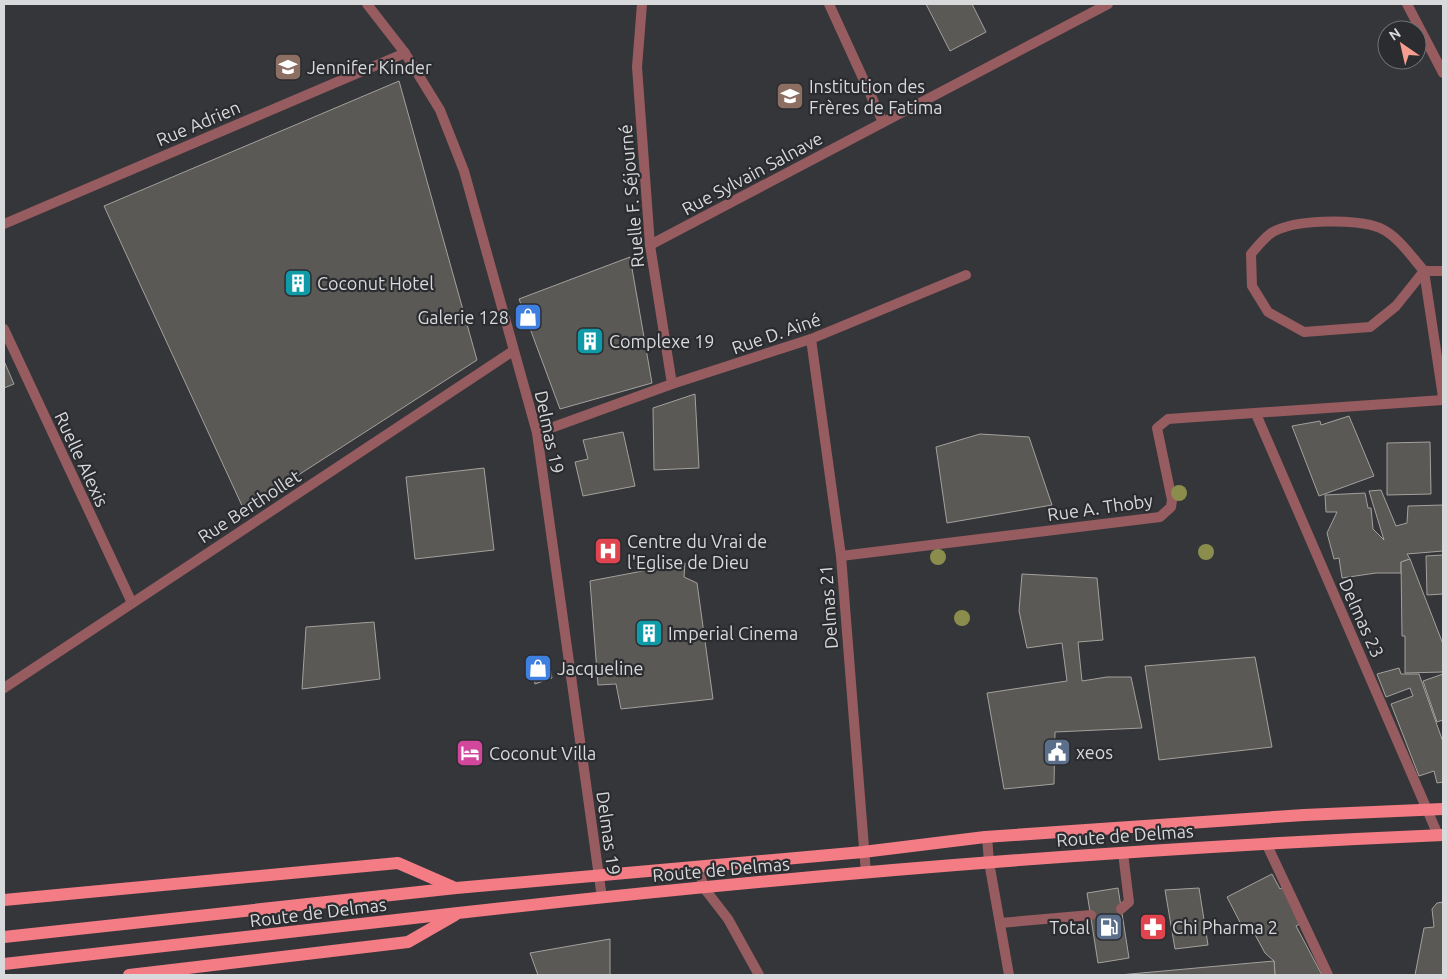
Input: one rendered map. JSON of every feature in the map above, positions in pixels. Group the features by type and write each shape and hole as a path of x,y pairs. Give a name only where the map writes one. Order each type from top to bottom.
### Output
{"main road":[{"name":"Route de Delmas","path":"4,937 456,888 863,852 987,837 1304,816 1443,809"},
{"name":"Route de Delmas","path":"4,964 272,936 459,912 866,873 989,862 1266,843 1441,835"},
{"path":"4,900 398,863 456,888"},
{"path":"129,975 408,942 459,912"}],"street":[{"name":"Delmas 19","path":"366,4 406,53 440,110 464,171 537,432 602,898"},
{"name":"Ruelle F. Séjourné","path":"642,4 637,67 650,245 672,384"},
{"path":"828,4 883,122"},
{"name":"Rue Sylvain Salnave","path":"650,245 1108,4"},
{"path":"1407,4 1443,73"},
{"name":"Rue Adrien","path":"4,224 406,53"},
{"path":"1424,271 1396,306 1370,327 1304,332 1268,312 1252,286 1251,254 1270,233 1298,224 1356,221 1380,228 1400,243 1424,271 1443,398"},
{"path":"1424,271 1443,271"},
{"name":"Rue D. Ainé","path":"537,432 672,384 812,340 966,275"},
{"name":"Ruelle Alexis","path":"4,330 132,603"},
{"name":"Delmas 21","path":"812,340 841,556 866,873"},
{"name":"Rue Berthollet","path":"5,684 132,603 513,351"},
{"name":"Rue A. Thoby","path":"841,556 1160,517 1171,507 1172,500 1157,428 1160,423 1168,419 1256,414 1443,398"},
{"name":"Delmas 23","path":"1256,414 1428,810 1441,835"},
{"path":"987,837 989,862 1009,975"},
{"path":"1266,843 1328,975"},
{"path":"1121,910 1129,902 1123,853"},
{"path":"698,867 704,888 728,919 759,975"},
{"path":"1000,922 1091,915"}],"building":[{"path":"926,4 972,4 986,32 950,51"},
{"name":"Coconut Hotel","path":"399,81 477,360 244,510 104,206"},
{"name":"Complexe 19","path":"630,257 652,383 560,409 519,299"},
{"path":"4,361 14,384 4,388"},
{"path":"695,394 699,468 654,470 653,408"},
{"path":"1349,416 1374,476 1319,496 1292,426 1320,421 1321,425"},
{"path":"623,432 635,486 583,496 575,462 588,459 583,440"},
{"path":"980,434 1029,437 1052,505 947,523 936,447"},
{"path":"1430,442 1431,494 1387,495 1387,443"},
{"path":"484,468 494,550 415,559 406,477"},
{"path":"1381,490 1396,526 1407,523 1408,506 1443,505 1443,551 1407,554 1410,559 1401,562 1401,573 1376,573 1342,578 1339,558 1334,559 1327,533 1337,512 1326,512 1325,495 1365,493 1368,508 1371,508 1373,529 1384,540 1369,491"},
{"path":"1443,555 1443,594 1427,595 1426,556"},
{"path":"1410,559 1443,644 1443,672 1405,673 1405,636 1402,636 1401,562"},
{"name":"Imperial Cinema","path":"685,563 684,577 697,583 713,699 621,709 616,684 598,685 590,581"},
{"path":"1022,574 1097,578 1103,640 1078,642 1082,681 1107,677 1131,677 1142,728 1055,732 1054,784 1004,789 987,693 1067,681 1062,643 1027,648 1019,611"},
{"path":"374,622 380,679 302,689 306,627"},
{"path":"1255,657 1272,747 1159,760 1145,666"},
{"path":"549,661 552,678 535,684 532,665"},
{"path":"1399,668 1401,674 1419,674 1443,742 1443,782 1437,783 1434,771 1419,776 1391,704 1413,696 1410,688 1386,697 1377,674"},
{"path":"1443,674 1443,720 1437,722 1423,681"},
{"path":"1272,874 1280,889 1286,886 1304,922 1296,926 1322,975 1275,975 1274,961 1265,953 1253,931 1246,934 1227,897"},
{"path":"1118,888 1129,958 1098,963 1087,893"},
{"path":"1199,888 1208,945 1175,949 1165,890"},
{"path":"1443,902 1443,975 1415,975 1424,928 1434,927 1432,909 1437,903"},
{"path":"610,939 610,975 538,975 530,953"},
{"path":"1274,961 1275,975 1119,975"}],"place":[{"name":"Jennifer Kinder","path":"288,67"},
{"name":"Institution des Frères de Fatima","path":"790,96"},
{"name":"Coconut Hotel","path":"298,283"},
{"name":"Galerie 128","path":"528,317"},
{"name":"Complexe 19","path":"590,341"},
{"name":"Centre du Vrai de l'Eglise de Dieu","path":"608,551"},
{"name":"Imperial Cinema","path":"649,633"},
{"name":"Jacqueline","path":"538,668"},
{"name":"xeos","path":"1057,752"},
{"name":"Coconut Villa","path":"470,753"},
{"name":"Total","path":"1109,927"},
{"name":"Chi Pharma 2","path":"1153,927"}]}
